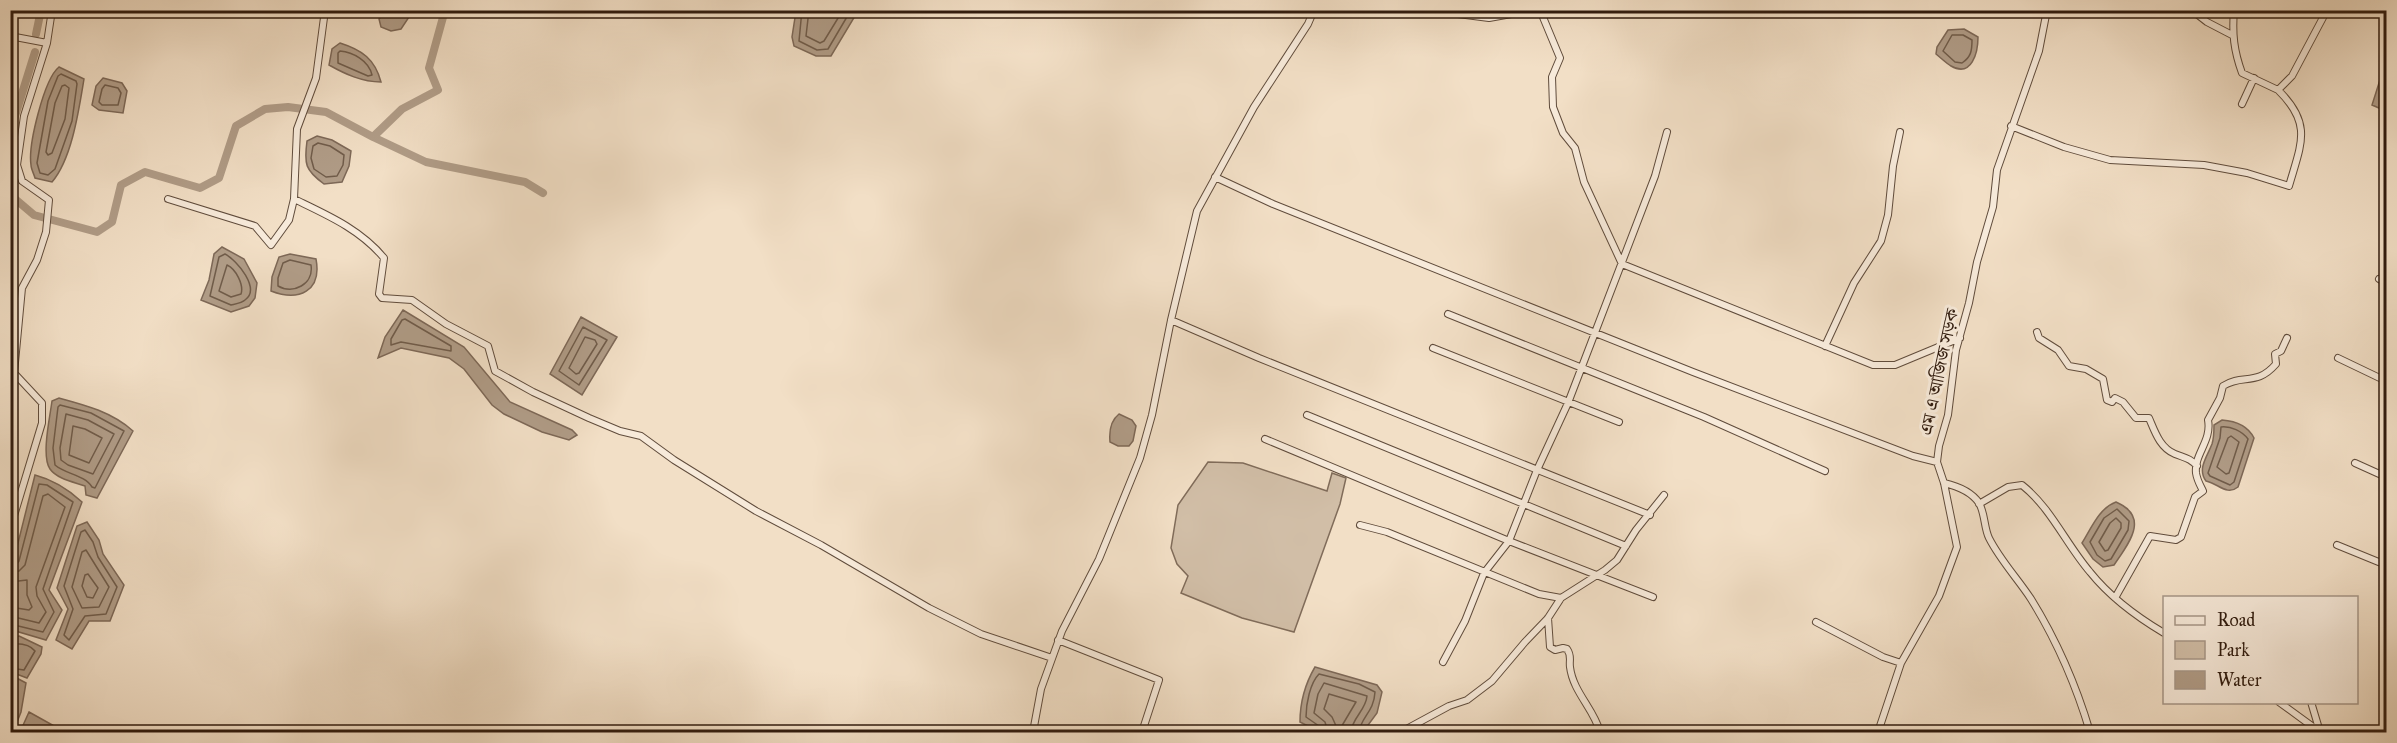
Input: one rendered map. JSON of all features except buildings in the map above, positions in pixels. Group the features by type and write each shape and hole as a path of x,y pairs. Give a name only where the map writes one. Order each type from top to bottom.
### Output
{"street":[{"path":"10,529 42,423 42,403 12,374 22,288 37,260 46,232 49,200 22,181 17,165 24,116 47,43 52,10"},
{"path":"168,199 255,226 271,245 289,220 294,199 297,129 316,78 325,10"},
{"path":"1034,732 1041,689 1058,640 1099,559 1140,458 1152,416 1171,320 1197,211 1254,107 1308,24 1314,10"},
{"path":"1427,10 1489,18 1534,10"},
{"path":"1540,10 1560,58 1552,77 1553,107 1563,133 1575,148 1584,182 1622,264 1873,366 1895,365 1959,339"},
{"name":"এম এ আজিজ সড়ক","path":"1878,732 1901,663 1939,596 1957,547 1944,483 1937,462 1948,415 1959,339 1977,262 1994,207 1996,170 2039,51 2047,10"},
{"path":"2199,10 2198,15 2206,22 2232,34"},
{"path":"2012,126 2064,147 2110,160 2204,165 2247,173 2289,186 2303,129 2294,105 2278,90 2242,73 2235,54 2232,34 2234,10"},
{"path":"2278,90 2292,76 2326,10"},
{"path":"10,36 47,43"},
{"path":"2242,104 2254,78"},
{"path":"1443,662 1465,621 1484,573 1509,541 1537,470 1568,403 1655,176 1667,132"},
{"path":"1825,346 1854,283 1881,241 1888,215 1893,166 1900,132"},
{"path":"1215,177 1273,204 1594,332 1913,456 1937,462"},
{"path":"294,199 341,222 371,242 384,258 379,294 382,298 412,300 446,324 488,346 495,371 542,397 620,431 641,436 674,460 756,511 821,545 929,608 981,634 1052,658"},
{"path":"2379,279 2386,283"},
{"path":"1448,314 1704,417 1825,471"},
{"path":"1171,320 1650,515"},
{"path":"2037,332 2039,338 2058,350 2069,366 2086,369 2103,379 2107,400 2112,402 2115,398 2123,402 2136,418 2149,418 2163,447 2190,458 2197,466"},
{"path":"2115,598 2150,536 2176,540 2181,537 2193,502 2203,491 2196,472 2197,466 2208,440 2208,420 2220,398 2223,386 2231,381 2254,380 2267,374 2276,364 2275,354 2280,351 2287,338"},
{"path":"1433,348 1619,422"},
{"path":"2338,358 2386,381"},
{"path":"1307,415 1626,546"},
{"path":"1265,439 1509,541 1653,597"},
{"path":"2355,463 2386,477"},
{"path":"1944,483 1967,491 1979,504 1988,537 2030,599 2063,656 2079,693 2090,732"},
{"path":"1979,504 2008,487 2022,484 2036,495 2090,572 2115,598 2143,621 2163,632"},
{"path":"1401,732 1478,693 1492,681 1548,618 1561,598 1617,560 1636,530 1664,495"},
{"path":"1360,525 1387,532 1539,594 1561,598"},
{"path":"2337,545 2386,566"},
{"path":"1548,618 1550,647 1556,650 1567,649 1571,654 1570,668 1574,679 1600,732"},
{"path":"1816,622 1882,657 1901,663"},
{"path":"1058,640 1159,680 1142,732"},
{"path":"2282,704 2320,732 2312,704"}],"green space":[{"path":"1208,462 1243,463 1327,491 1332,473 1346,478 1340,504 1294,632 1242,618 1181,593 1188,576 1177,564 1171,548 1178,505"}],"water":[{"path":"796,10 858,11 831,56 816,56 794,46 792,37"},
{"path":"2086,10 2163,11 2160,15 2155,16 2085,14"},
{"path":"385,11 413,11 401,29 391,31 381,27 379,19"},
{"path":"1964,29 1978,37 1978,43 1975,56 1969,66 1958,69 1936,54 1937,47 1948,30"},
{"path":"340,43 366,56 375,67 381,82 354,77 329,65 332,49"},
{"path":"2386,61 2386,111 2372,105"},
{"path":"59,67 84,79 70,147 52,182 35,178 31,167 31,156 38,113 53,74"},
{"path":"103,78 122,83 127,91 123,113 99,110 92,105 96,86"},
{"path":"317,136 332,140 351,151 349,166 342,182 324,184 309,170 306,161 307,141"},
{"path":"222,247 244,259 257,283 255,298 249,306 231,312 201,300 209,280 214,254"},
{"path":"290,254 316,259 317,270 312,286 299,294 291,295 271,291 272,277 279,257"},
{"path":"403,310 464,347 510,402 572,430 577,435 569,440 542,432 504,414 492,405 464,369 449,358 401,348 378,358 385,337"},
{"path":"581,317 617,337 582,395 550,374"},
{"path":"59,398 107,414 133,431 97,498 86,495 85,486 57,475 47,463 47,436 52,401"},
{"path":"1119,414 1132,420 1136,426 1133,441 1129,446 1118,446 1110,442 1111,427"},
{"path":"2222,420 2241,425 2254,438 2238,487 2230,490 2206,481 2202,472 2213,442 2214,425"},
{"path":"35,475 60,486 82,502 49,590 62,610 46,640 12,630 11,632 11,571"},
{"path":"2116,502 2127,508 2132,515 2133,531 2114,565 2103,567 2093,559 2082,543 2100,514"},
{"path":"87,522 99,540 103,554 124,585 110,621 89,621 72,649 56,640 68,609 57,588 77,526"},
{"path":"19,636 42,647 41,654 27,678 11,672 11,643 13,637"},
{"path":"1315,667 1377,685 1382,692 1377,713 1363,732 1323,731 1300,722 1304,693"},
{"path":"11,675 26,683 21,712 13,732 10,732"},
{"path":"29,712 65,732 20,732"}],"waterway":[{"path":"36,34 41,10"},
{"path":"10,155 14,198 34,215 97,232 112,222 121,185 145,172 200,188 219,178 236,126 265,109 288,107 326,112 373,137 402,109 438,90 429,68 445,10"},
{"path":"521,10 532,14 535,10"},
{"path":"10,132 35,52"},
{"path":"373,137 426,162 525,182 543,193"}]}
